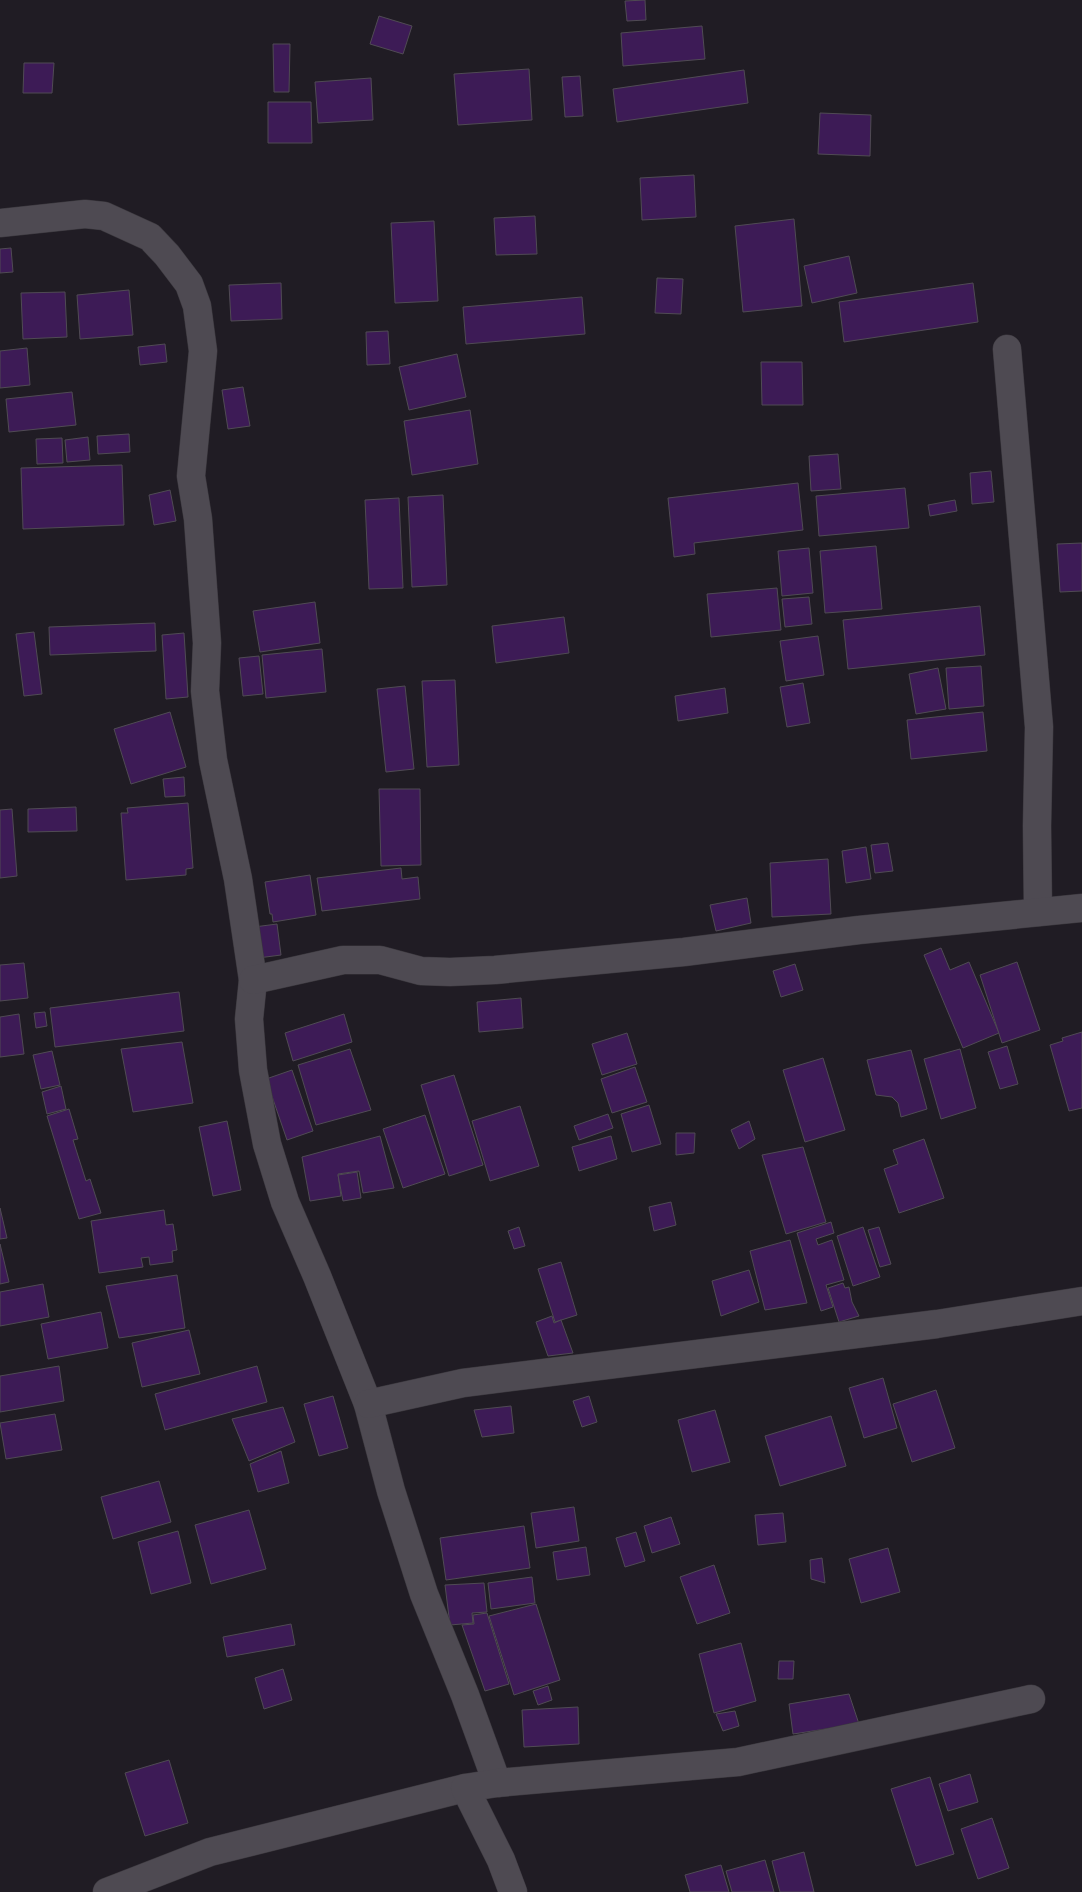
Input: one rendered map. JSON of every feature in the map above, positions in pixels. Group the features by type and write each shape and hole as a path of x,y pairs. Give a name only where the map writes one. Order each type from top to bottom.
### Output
{"street":[{"path":"0,223 85,214 104,216 150,237 167,255 189,284 197,306 203,351 191,476 198,519 205,624 206,691 213,760 238,879 253,980 249,1019 253,1070 267,1144 285,1202 368,1404 390,1491 424,1594 465,1695 497,1782"},
{"path":"1007,349 1039,727 1036,826 1038,912"},
{"path":"253,980 343,960 380,960 421,970 450,972 495,970 684,952 859,930 1082,908"},
{"path":"368,1404 463,1383 937,1324 1082,1301"},
{"path":"106,1892 210,1852 465,1788 497,1782 738,1762 1031,1699"},
{"path":"465,1788 501,1860 513,1892"}],"building":[{"path":"645,0 646,20 627,21 625,1"},
{"path":"379,16 412,26 403,54 370,44"},
{"path":"702,26 705,59 623,66 621,33"},
{"path":"273,44 290,44 289,92 274,92"},
{"path":"24,63 54,63 52,93 23,93"},
{"path":"529,69 532,120 458,125 454,74"},
{"path":"744,70 748,103 617,122 613,89"},
{"path":"580,76 583,116 565,117 562,77"},
{"path":"371,78 373,120 318,123 315,82"},
{"path":"268,102 311,102 312,143 268,143"},
{"path":"820,113 871,115 870,156 818,154"},
{"path":"694,175 696,217 642,220 640,178"},
{"path":"535,216 537,254 496,255 494,218"},
{"path":"794,219 802,306 743,312 735,226"},
{"path":"434,221 438,301 395,303 391,223"},
{"path":"11,248 13,272 0,273 0,249"},
{"path":"849,256 857,293 812,303 804,266"},
{"path":"657,278 683,279 681,314 655,313"},
{"path":"281,283 282,319 231,321 229,285"},
{"path":"973,283 978,322 844,342 839,302"},
{"path":"129,290 133,335 80,339 77,295"},
{"path":"65,292 67,337 23,339 21,293"},
{"path":"582,297 585,334 466,344 463,307"},
{"path":"388,331 390,364 367,365 366,332"},
{"path":"165,344 167,362 140,365 138,347"},
{"path":"27,348 30,385 0,388 0,351"},
{"path":"457,354 466,397 409,410 399,367"},
{"path":"761,362 802,362 803,405 762,405"},
{"path":"243,387 250,426 228,429 222,390"},
{"path":"72,392 76,425 9,432 6,399"},
{"path":"470,410 478,464 412,475 404,421"},
{"path":"129,434 130,452 98,454 97,436"},
{"path":"88,437 90,460 67,462 65,440"},
{"path":"62,438 63,463 37,464 36,439"},
{"path":"838,454 841,489 811,491 809,456"},
{"path":"122,465 124,525 23,529 21,468"},
{"path":"991,471 994,502 972,504 970,473"},
{"path":"798,483 803,530 694,543 695,554 674,557 668,498"},
{"path":"905,488 909,528 819,536 816,496"},
{"path":"170,490 176,521 154,525 149,495"},
{"path":"443,495 447,585 412,587 408,497"},
{"path":"399,498 403,588 369,589 365,500"},
{"path":"955,500 957,511 930,516 928,505"},
{"path":"1082,543 1082,591 1060,592 1057,544"},
{"path":"876,546 882,609 825,613 820,551"},
{"path":"809,548 813,593 782,596 778,551"},
{"path":"777,588 781,630 711,637 707,594"},
{"path":"809,597 812,624 785,627 782,599"},
{"path":"315,602 320,643 260,652 253,611"},
{"path":"980,606 985,655 848,669 843,620"},
{"path":"564,617 569,653 496,663 492,626"},
{"path":"155,623 156,651 50,655 49,627"},
{"path":"34,632 42,694 24,696 16,634"},
{"path":"184,633 188,697 166,699 162,635"},
{"path":"818,636 824,675 786,681 780,641"},
{"path":"322,649 326,692 266,698 262,655"},
{"path":"259,656 263,694 243,696 239,658"},
{"path":"981,666 984,706 949,709 946,668"},
{"path":"938,668 946,709 916,714 909,674"},
{"path":"455,680 459,765 427,767 422,681"},
{"path":"803,683 810,723 787,727 780,687"},
{"path":"405,686 414,769 386,772 377,689"},
{"path":"725,688 728,713 678,721 675,696"},
{"path":"170,712 186,767 131,784 114,729"},
{"path":"983,712 987,751 911,759 907,720"},
{"path":"184,777 185,796 165,797 163,779"},
{"path":"379,789 420,789 421,865 381,866"},
{"path":"188,803 193,868 186,869 186,875 126,880 121,813 128,813 127,808"},
{"path":"76,807 77,831 28,832 28,809"},
{"path":"12,809 17,876 0,878 0,810"},
{"path":"888,843 893,871 875,873 871,845"},
{"path":"866,847 871,879 846,883 842,851"},
{"path":"828,859 831,914 772,917 770,863"},
{"path":"401,868 402,879 418,877 420,899 322,911 317,878"},
{"path":"310,875 316,915 273,922 265,882"},
{"path":"747,898 751,923 716,931 710,905"},
{"path":"277,924 281,955 258,958 254,927"},
{"path":"941,948 950,970 969,962 999,1033 963,1048 924,955"},
{"path":"1017,962 1040,1030 1002,1043 980,975"},
{"path":"24,963 28,998 0,1001 0,965"},
{"path":"795,964 803,990 781,997 773,971"},
{"path":"179,992 184,1031 55,1047 50,1008"},
{"path":"521,998 523,1028 479,1032 477,1002"},
{"path":"45,1012 47,1026 36,1028 34,1013"},
{"path":"19,1014 24,1054 0,1057 0,1017"},
{"path":"344,1014 352,1042 293,1061 285,1033"},
{"path":"1082,1032 1082,1108 1069,1111 1050,1045 1063,1041 1062,1038"},
{"path":"627,1033 637,1064 602,1075 592,1044"},
{"path":"182,1042 193,1103 133,1112 121,1049"},
{"path":"1007,1046 1018,1084 1000,1089 988,1052"},
{"path":"350,1049 371,1110 316,1125 298,1065"},
{"path":"960,1049 976,1108 941,1119 924,1059"},
{"path":"911,1050 927,1109 901,1117 898,1103 892,1097 876,1095 867,1060"},
{"path":"52,1051 60,1085 41,1089 33,1055"},
{"path":"823,1058 845,1130 805,1142 783,1070"},
{"path":"635,1067 647,1102 612,1113 601,1079"},
{"path":"292,1070 313,1131 287,1140 266,1079"},
{"path":"454,1075 483,1165 449,1176 421,1085"},
{"path":"61,1086 66,1109 47,1114 42,1092"},
{"path":"649,1105 661,1144 632,1152 621,1114"},
{"path":"520,1106 539,1166 490,1181 472,1121"},
{"path":"69,1109 78,1139 73,1140 86,1181 90,1179 101,1213 79,1219 47,1116"},
{"path":"608,1114 613,1128 579,1140 574,1126"},
{"path":"425,1115 445,1174 403,1188 383,1129"},
{"path":"227,1121 241,1190 213,1196 199,1127"},
{"path":"749,1121 755,1139 739,1149 731,1130"},
{"path":"676,1133 695,1133 694,1153 676,1155"},
{"path":"380,1136 394,1188 363,1193 359,1171 338,1174 341,1196 310,1201 302,1157"},
{"path":"611,1136 617,1159 579,1171 572,1147"},
{"path":"924,1139 944,1198 899,1213 884,1169 898,1164 893,1150"},
{"path":"803,1147 826,1222 786,1234 762,1155"},
{"path":"357,1172 361,1198 343,1201 338,1175"},
{"path":"671,1202 676,1225 654,1231 649,1207"},
{"path":"0,1208 7,1238 0,1239"},
{"path":"164,1210 166,1225 173,1224 177,1250 172,1251 173,1262 150,1265 149,1257 141,1258 143,1267 99,1273 91,1221"},
{"path":"831,1222 834,1233 816,1239 818,1245 832,1240 844,1280 826,1285 833,1307 821,1311 797,1233"},
{"path":"519,1227 525,1246 514,1249 508,1231"},
{"path":"863,1227 880,1277 853,1286 837,1236"},
{"path":"879,1227 891,1264 880,1267 868,1230"},
{"path":"790,1240 807,1303 765,1310 750,1251"},
{"path":"0,1244 9,1282 0,1284"},
{"path":"561,1262 577,1315 555,1322 538,1269"},
{"path":"749,1270 759,1302 721,1316 712,1281"},
{"path":"177,1275 185,1328 119,1338 106,1286"},
{"path":"843,1283 845,1288 849,1287 852,1302 859,1316 839,1322 828,1288"},
{"path":"43,1284 49,1317 0,1326 0,1292"},
{"path":"101,1312 108,1348 48,1359 41,1324"},
{"path":"552,1316 554,1323 561,1320 573,1353 548,1356 536,1322"},
{"path":"189,1330 200,1374 142,1387 132,1343"},
{"path":"59,1366 64,1401 0,1412 0,1376"},
{"path":"257,1366 267,1402 165,1430 155,1394"},
{"path":"883,1378 897,1428 864,1438 849,1388"},
{"path":"936,1390 955,1448 912,1462 893,1404"},
{"path":"333,1396 348,1448 319,1456 304,1404"},
{"path":"589,1396 597,1422 582,1427 573,1401"},
{"path":"511,1406 514,1433 482,1437 474,1410"},
{"path":"283,1407 295,1442 249,1461 232,1419"},
{"path":"715,1410 730,1462 692,1472 678,1420"},
{"path":"55,1414 62,1450 6,1459 0,1423"},
{"path":"831,1416 846,1466 780,1486 765,1436"},
{"path":"281,1451 289,1483 258,1492 250,1464"},
{"path":"159,1481 171,1522 113,1539 101,1497"},
{"path":"574,1507 579,1541 536,1548 531,1513"},
{"path":"249,1510 266,1569 211,1584 195,1525"},
{"path":"783,1513 786,1542 758,1545 755,1515"},
{"path":"671,1517 680,1544 652,1553 644,1526"},
{"path":"524,1526 530,1568 446,1580 440,1538"},
{"path":"178,1531 191,1583 151,1594 138,1542"},
{"path":"636,1532 645,1561 625,1567 616,1538"},
{"path":"586,1547 590,1575 557,1580 553,1552"},
{"path":"888,1548 900,1592 861,1603 849,1559"},
{"path":"822,1558 825,1583 811,1579 810,1560"},
{"path":"714,1565 730,1613 697,1624 680,1577"},
{"path":"532,1577 535,1603 491,1609 488,1583"},
{"path":"484,1583 487,1612 472,1613 473,1623 450,1625 445,1585"},
{"path":"536,1604 560,1680 514,1695 489,1616"},
{"path":"487,1613 509,1684 485,1691 462,1625 474,1624 473,1615"},
{"path":"291,1624 295,1645 227,1657 223,1637"},
{"path":"741,1643 756,1701 714,1713 699,1654"},
{"path":"779,1661 794,1661 793,1679 778,1679"},
{"path":"283,1669 292,1700 264,1709 255,1678"},
{"path":"548,1686 552,1700 538,1705 533,1691"},
{"path":"849,1694 859,1724 793,1734 789,1704"},
{"path":"578,1707 579,1744 524,1747 522,1710"},
{"path":"735,1711 739,1726 723,1731 716,1714"},
{"path":"169,1760 188,1823 145,1836 125,1773"},
{"path":"970,1774 978,1802 948,1811 939,1784"},
{"path":"930,1777 954,1854 916,1866 891,1789"},
{"path":"992,1818 1009,1868 978,1879 961,1829"},
{"path":"804,1852 814,1892 780,1892 772,1861"},
{"path":"765,1860 774,1892 732,1892 726,1871"},
{"path":"721,1865 729,1892 690,1892 685,1875"}]}
